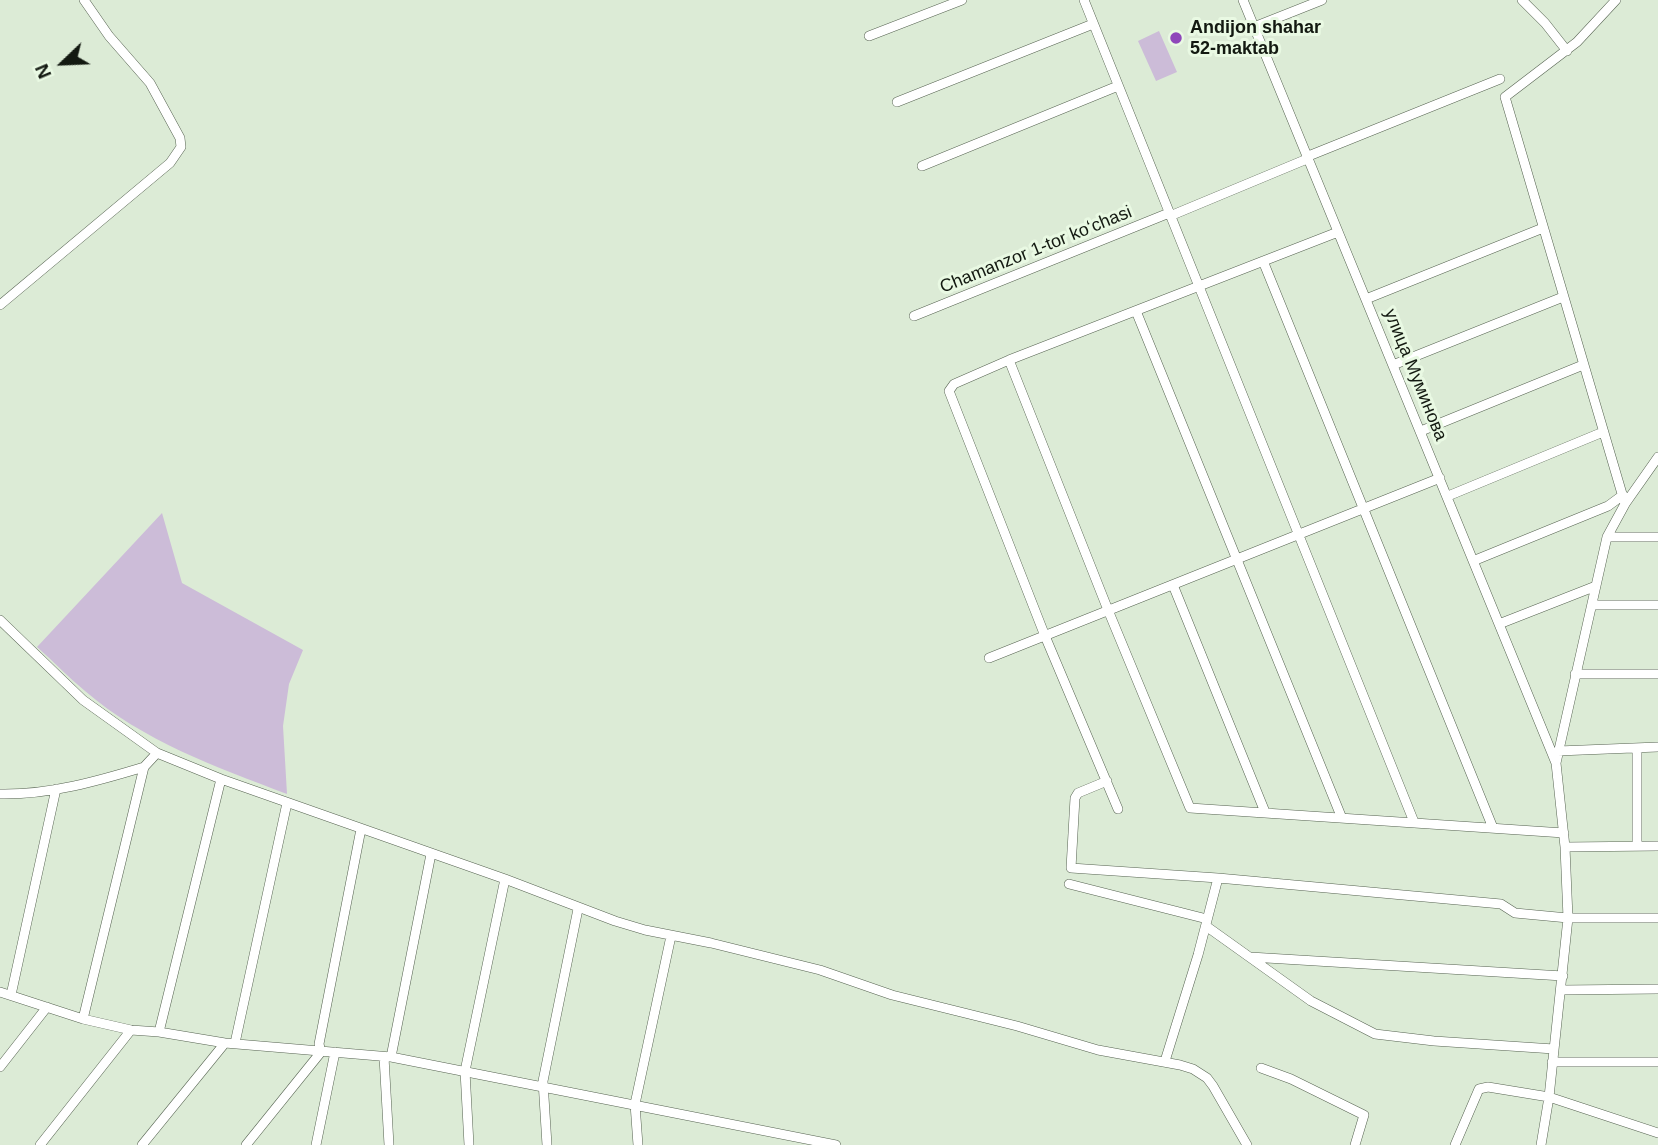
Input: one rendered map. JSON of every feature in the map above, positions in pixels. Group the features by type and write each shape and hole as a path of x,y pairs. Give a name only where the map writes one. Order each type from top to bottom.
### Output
{"street":[{"path":"0,305 170,163 180,147 180,138 150,83 109,36 83,0"},
{"path":"869,36 962,0"},
{"path":"1084,0 1414,822"},
{"name":"улица Муминова","path":"1243,0 1556,763"},
{"path":"1254,27 1322,0"},
{"path":"1522,0 1567,51"},
{"path":"1616,0 1567,51 1505,97 1624,500"},
{"path":"897,102 1094,24"},
{"name":"Chamanzor 1-tor koʻchasi","path":"915,316 1170,215 1500,79"},
{"path":"922,166 1118,86"},
{"path":"1366,299 1543,228"},
{"path":"1118,809 1045,636 949,391 954,384 1009,360 1338,232"},
{"path":"1264,261 1493,828"},
{"path":"1393,365 1563,298"},
{"path":"1136,311 1341,816"},
{"path":"1009,360 1190,808 1564,833"},
{"path":"1421,431 1583,365"},
{"path":"1448,496 1603,432"},
{"path":"1541,1145 1562,989 1568,918 1566,847 1556,763 1558,751 1607,537 1624,500 1653,469 1658,457"},
{"path":"989,658 1440,478"},
{"path":"1473,561 1624,500"},
{"path":"1607,537 1658,537"},
{"path":"1173,585 1265,812"},
{"path":"1499,624 1595,586"},
{"path":"1592,605 1658,605"},
{"path":"0,620 82,700 157,753 287,803 505,879 578,909 671,936 808,967 892,995 1017,1026 1098,1050 1166,1061 1194,1069 1207,1078 1247,1145"},
{"path":"1575,674 1658,674"},
{"path":"1558,751 1658,747"},
{"path":"1637,748 1637,846"},
{"path":"83,1019 144,767 157,753"},
{"path":"0,794 57,789 103,780 144,767"},
{"path":"159,1032 221,779"},
{"path":"1107,781 1078,793 1075,798 1071,868 1218,878 1501,904 1515,913 1568,918 1658,918"},
{"path":"11,995 57,789"},
{"path":"142,1145 230,1043 287,803"},
{"path":"321,1052 319,1044 361,829"},
{"path":"1566,847 1658,846"},
{"path":"389,1145 388,1057 431,854"},
{"path":"1166,1061 1218,878"},
{"path":"469,1145 465,1071 505,879"},
{"path":"1069,884 1207,923 1311,1001 1375,1034 1553,1049"},
{"path":"547,1145 543,1081 578,909"},
{"path":"638,1145 635,1104 671,936"},
{"path":"1249,957 1563,976"},
{"path":"1562,989 1658,989"},
{"path":"0,992 83,1019 131,1030 230,1043 388,1057 836,1145"},
{"path":"0,1067 47,1007"},
{"path":"40,1145 131,1030"},
{"path":"246,1145 321,1052"},
{"path":"316,1145 335,1052"},
{"path":"1552,1062 1658,1062"},
{"path":"1261,1068 1291,1079 1364,1115 1355,1145"},
{"path":"1455,1145 1479,1089 1483,1087 1549,1097 1658,1133"}],"shaded area":[{"path":"1159,31 1177,72 1156,81 1138,41"},
{"path":"162,513 182,583 303,650 289,684 283,726 287,794 181,751 131,724 85,691 37,647"}],"place":[{"name":"Andijon shahar 52-maktab","path":"1176,38"}]}
